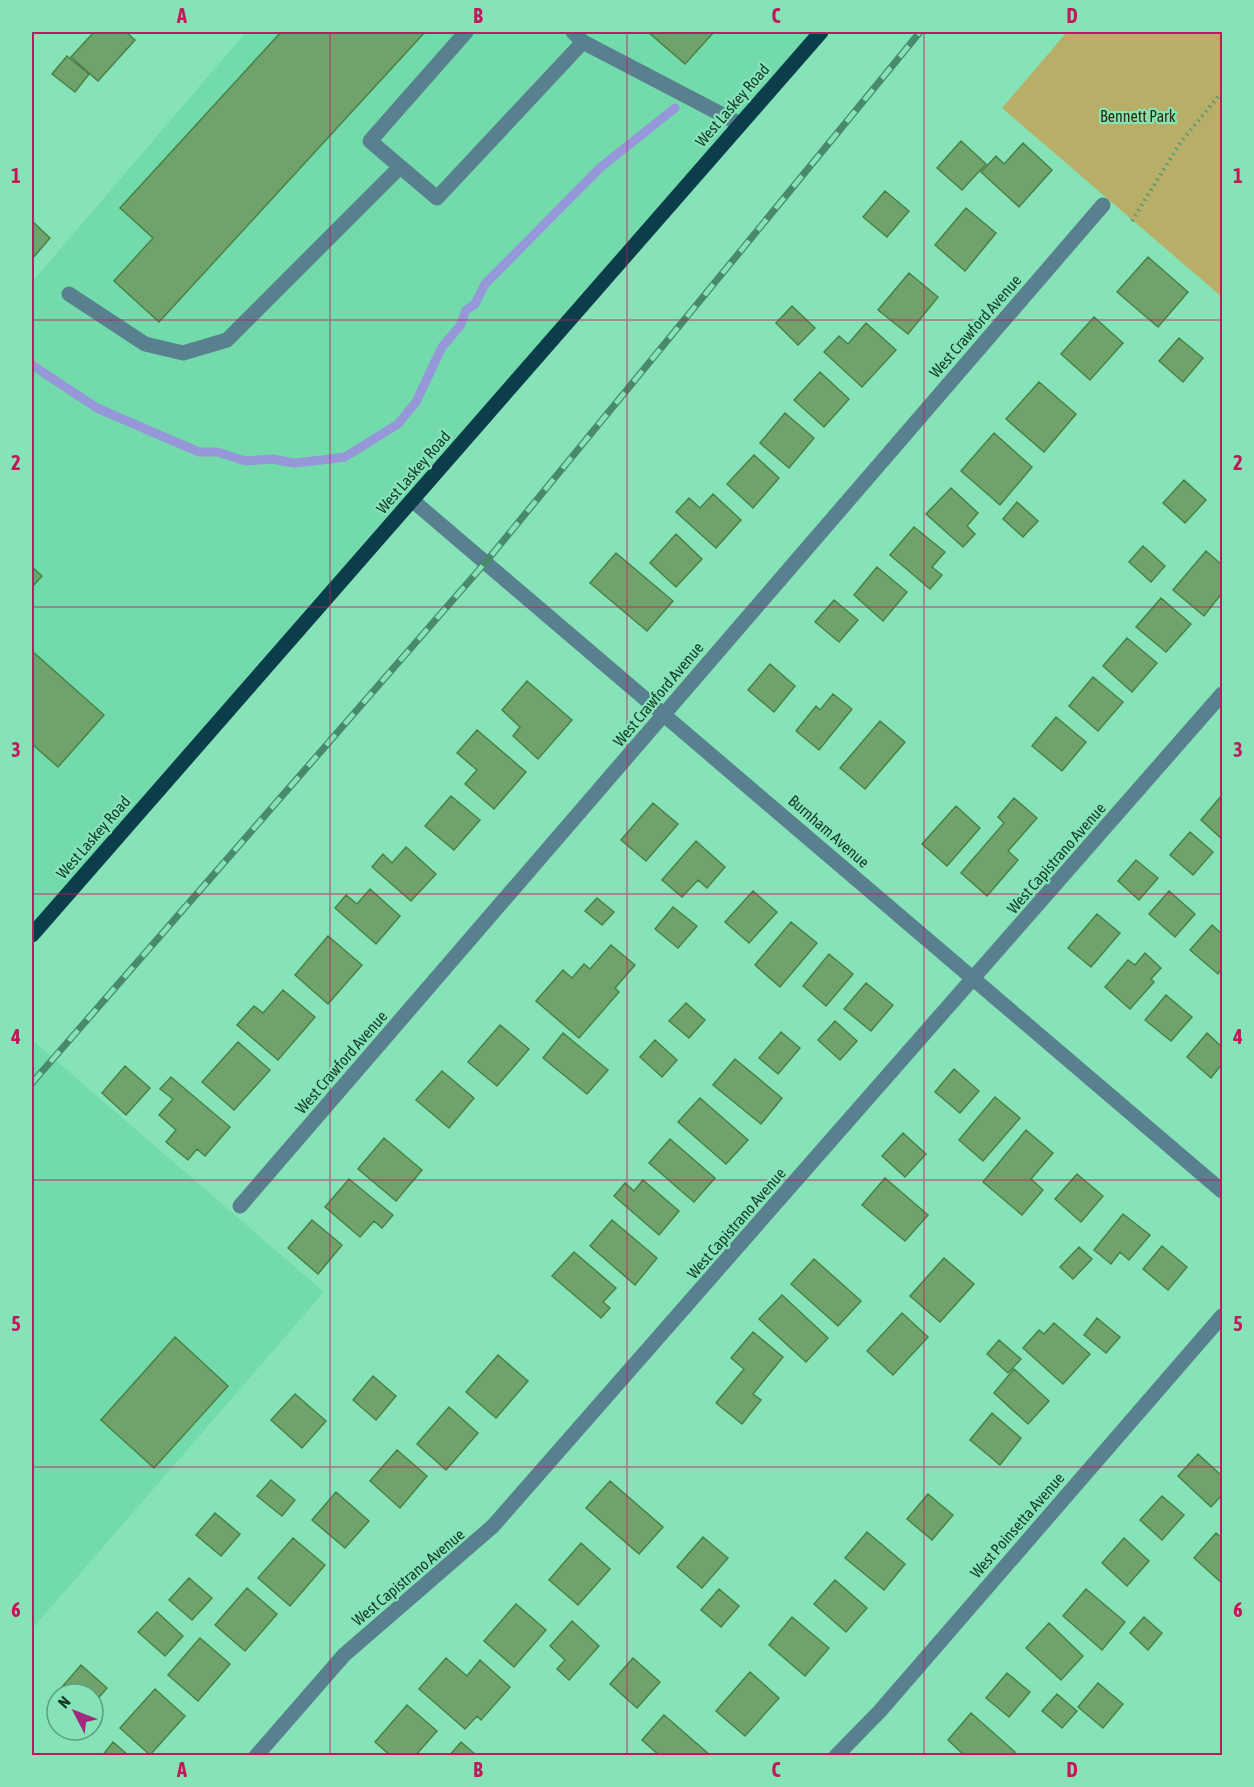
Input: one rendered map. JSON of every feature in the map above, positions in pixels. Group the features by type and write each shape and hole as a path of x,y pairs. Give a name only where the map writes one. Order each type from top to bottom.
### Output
{"main road":[{"name":"West Laskey Road","path":"32,935 821,32"}],"street":[{"path":"466,32 370,141 437,198 578,37 740,124"},
{"path":"69,294 145,344 183,353 227,340 399,168"},
{"name":"West Crawford Avenue","path":"240,1206 666,715 683,692 1103,205"},
{"name":"Burnham Avenue","path":"412,500 1222,1191"},
{"name":"West Capistrano Avenue","path":"256,1755 344,1655 493,1526 975,979 1222,694"},
{"name":"West Poinsetta Avenue","path":"836,1755 880,1711 1222,1316"}],"path":[{"path":"1132,222 1180,143 1222,92"}],"shaded area":[{"path":"246,32 821,32 32,935 32,282"},
{"path":"32,1040 324,1292 32,1629"}],"green space":[{"name":"Bennett Park","path":"1067,32 1222,32 1222,297 1002,108"}],"building":[{"path":"94,32 126,32 135,40 98,81 71,57"},
{"path":"281,32 425,32 159,322 114,281 153,238 120,208"},
{"path":"648,32 714,32 685,64"},
{"path":"67,56 89,74 75,92 52,74"},
{"path":"961,141 986,164 962,190 937,168"},
{"path":"1023,143 1052,170 1019,207 981,172 996,156 1004,164"},
{"path":"885,191 909,211 887,237 863,217"},
{"path":"966,208 996,233 965,271 935,245"},
{"path":"32,221 50,238 32,259"},
{"path":"1148,257 1188,292 1158,327 1117,292"},
{"path":"909,273 938,297 908,334 878,310"},
{"path":"792,306 815,328 798,345 776,323"},
{"path":"1094,317 1123,343 1090,380 1061,354"},
{"path":"866,323 896,350 862,387 824,352 839,336 848,344"},
{"path":"1179,338 1203,358 1183,382 1159,361"},
{"path":"820,372 849,399 824,427 794,400"},
{"path":"1039,382 1076,414 1044,452 1006,419"},
{"path":"785,413 814,438 789,468 760,443"},
{"path":"994,433 1032,467 1000,505 961,471"},
{"path":"754,455 779,478 753,508 727,484"},
{"path":"1184,480 1206,500 1185,523 1163,503"},
{"path":"951,488 978,513 967,526 975,534 963,547 926,514"},
{"path":"713,494 741,520 716,548 676,512 689,498 700,508"},
{"path":"1017,502 1038,521 1023,537 1003,519"},
{"path":"914,527 945,552 932,567 942,575 930,589 890,555"},
{"path":"676,534 702,559 676,587 650,563"},
{"path":"1143,546 1165,566 1151,582 1129,562"},
{"path":"1206,551 1222,565 1222,593 1204,616 1173,590"},
{"path":"616,553 673,601 647,631 590,583"},
{"path":"32,567 42,576 32,587"},
{"path":"877,567 907,592 883,621 854,595"},
{"path":"1161,598 1191,624 1166,652 1136,627"},
{"path":"834,600 858,620 839,642 815,622"},
{"path":"1127,638 1157,663 1132,692 1103,666"},
{"path":"32,651 104,715 58,767 32,744"},
{"path":"770,664 795,686 774,712 748,690"},
{"path":"1093,677 1123,702 1098,731 1069,706"},
{"path":"527,681 572,720 538,759 513,736 520,727 502,710"},
{"path":"833,694 852,709 819,750 796,731 816,706 820,710"},
{"path":"1056,717 1086,742 1062,771 1032,746"},
{"path":"880,721 905,742 865,789 840,768"},
{"path":"477,730 526,772 494,809 465,784 477,770 457,753"},
{"path":"1222,795 1222,839 1201,820"},
{"path":"451,796 480,820 454,850 425,826"},
{"path":"1014,798 1037,818 1008,851 1018,860 987,896 961,873 1004,823 998,817"},
{"path":"653,803 678,824 646,861 621,840"},
{"path":"956,806 980,828 947,866 922,844"},
{"path":"1190,832 1213,852 1193,875 1170,855"},
{"path":"696,841 725,867 707,888 698,880 682,897 662,880"},
{"path":"406,847 436,874 411,901 372,867 383,854 392,863"},
{"path":"1136,860 1158,878 1139,900 1118,881"},
{"path":"370,889 400,916 376,944 335,908 346,895 357,904"},
{"path":"753,891 777,912 749,943 725,922"},
{"path":"1169,891 1195,914 1175,937 1149,914"},
{"path":"597,898 614,912 602,925 585,911"},
{"path":"673,907 697,926 678,948 655,929"},
{"path":"1097,914 1120,933 1091,967 1068,948"},
{"path":"791,922 817,943 780,987 755,965"},
{"path":"1212,925 1222,934 1222,968 1218,974 1190,950"},
{"path":"328,936 362,965 328,1004 295,975"},
{"path":"611,945 635,965 615,988 619,992 579,1038 536,1001 563,970 572,978 584,964 590,969"},
{"path":"1145,953 1161,968 1151,979 1154,982 1130,1009 1105,987 1128,960 1135,965"},
{"path":"829,954 853,974 826,1006 803,986"},
{"path":"866,983 893,1005 871,1031 844,1009"},
{"path":"283,990 315,1017 278,1060 237,1025 254,1006 263,1013"},
{"path":"1166,995 1192,1017 1171,1041 1145,1020"},
{"path":"686,1003 705,1020 689,1038 669,1021"},
{"path":"835,1021 857,1041 840,1060 818,1040"},
{"path":"500,1025 529,1049 497,1086 468,1062"},
{"path":"781,1032 800,1048 778,1074 759,1058"},
{"path":"563,1033 608,1070 587,1094 543,1058"},
{"path":"1207,1033 1222,1047 1222,1064 1211,1078 1187,1057"},
{"path":"655,1040 677,1060 662,1077 640,1057"},
{"path":"238,1042 270,1070 234,1110 202,1082"},
{"path":"735,1059 782,1098 761,1124 713,1085"},
{"path":"125,1066 150,1088 126,1115 102,1093"},
{"path":"954,1069 979,1091 960,1113 935,1092"},
{"path":"442,1071 474,1098 449,1128 416,1100"},
{"path":"171,1077 230,1127 205,1156 197,1149 188,1160 166,1142 176,1130 159,1115 173,1099 160,1089"},
{"path":"995,1097 1020,1118 983,1161 959,1140"},
{"path":"700,1098 748,1140 726,1164 678,1122"},
{"path":"1026,1130 1053,1153 1031,1179 1043,1190 1022,1215 983,1182"},
{"path":"903,1133 926,1154 905,1177 882,1156"},
{"path":"384,1138 422,1170 396,1201 358,1169"},
{"path":"670,1139 715,1178 694,1202 649,1163"},
{"path":"1077,1174 1103,1196 1081,1222 1055,1199"},
{"path":"885,1178 928,1215 905,1241 862,1205"},
{"path":"349,1179 393,1215 382,1228 374,1221 360,1237 325,1207"},
{"path":"643,1180 679,1211 659,1235 614,1196 625,1183 634,1191"},
{"path":"1123,1214 1150,1235 1129,1260 1120,1252 1111,1264 1094,1250"},
{"path":"312,1220 342,1245 318,1274 288,1248"},
{"path":"612,1220 657,1258 635,1285 590,1246"},
{"path":"1162,1246 1187,1267 1168,1290 1143,1269"},
{"path":"1079,1247 1092,1259 1073,1279 1060,1267"},
{"path":"574,1252 616,1288 603,1302 610,1308 601,1318 552,1276"},
{"path":"944,1258 974,1284 940,1322 910,1296"},
{"path":"814,1259 861,1301 838,1326 791,1284"},
{"path":"782,1295 828,1338 806,1362 759,1319"},
{"path":"902,1313 928,1337 893,1375 867,1351"},
{"path":"1097,1318 1120,1337 1106,1353 1084,1335"},
{"path":"1054,1323 1090,1354 1063,1384 1023,1348 1039,1330 1044,1334"},
{"path":"753,1332 783,1357 753,1394 761,1400 742,1424 716,1403 744,1369 731,1358"},
{"path":"175,1337 228,1386 154,1468 101,1420"},
{"path":"999,1340 1021,1359 1008,1373 987,1354"},
{"path":"498,1355 528,1381 496,1418 466,1392"},
{"path":"1014,1369 1049,1401 1028,1424 994,1393"},
{"path":"373,1376 396,1396 376,1420 353,1400"},
{"path":"295,1394 326,1421 302,1448 271,1420"},
{"path":"449,1407 478,1433 446,1470 417,1444"},
{"path":"992,1413 1021,1438 1000,1465 970,1440"},
{"path":"397,1450 427,1476 400,1508 370,1481"},
{"path":"1198,1454 1222,1476 1222,1495 1211,1507 1178,1476"},
{"path":"271,1480 295,1500 282,1516 257,1496"},
{"path":"610,1481 663,1527 639,1554 586,1508"},
{"path":"336,1492 369,1521 345,1548 312,1520"},
{"path":"928,1494 953,1515 932,1540 907,1519"},
{"path":"1162,1496 1184,1515 1162,1540 1140,1520"},
{"path":"215,1513 240,1534 221,1556 196,1535"},
{"path":"867,1532 905,1564 884,1590 845,1558"},
{"path":"1216,1533 1222,1538 1222,1583 1194,1558"},
{"path":"703,1537 728,1558 702,1588 677,1567"},
{"path":"293,1538 325,1565 290,1606 258,1578"},
{"path":"1124,1538 1149,1561 1127,1586 1102,1563"},
{"path":"581,1543 610,1569 578,1605 549,1580"},
{"path":"189,1578 212,1598 192,1620 169,1600"},
{"path":"835,1580 867,1608 846,1632 814,1604"},
{"path":"247,1588 277,1614 245,1651 215,1625"},
{"path":"719,1589 739,1606 721,1627 701,1610"},
{"path":"1086,1589 1125,1622 1102,1650 1063,1616"},
{"path":"516,1604 546,1630 514,1667 484,1641"},
{"path":"157,1612 183,1636 165,1656 138,1632"},
{"path":"792,1617 829,1648 805,1676 769,1645"},
{"path":"1144,1617 1162,1633 1148,1650 1130,1633"},
{"path":"572,1621 599,1646 569,1680 557,1669 565,1660 550,1646"},
{"path":"1049,1623 1083,1656 1061,1680 1026,1648"},
{"path":"200,1638 230,1664 198,1701 168,1675"},
{"path":"446,1658 467,1676 480,1660 510,1687 481,1720 477,1716 465,1729 419,1689"},
{"path":"633,1658 660,1682 637,1708 610,1684"},
{"path":"81,1665 100,1682 66,1682"},
{"path":"750,1672 779,1698 745,1736 716,1711"},
{"path":"1007,1673 1030,1692 1009,1717 986,1698"},
{"path":"1098,1683 1123,1704 1103,1728 1078,1707"},
{"path":"155,1689 185,1716 150,1755 120,1728"},
{"path":"1057,1694 1077,1711 1062,1728 1042,1711"},
{"path":"407,1705 437,1731 415,1756 391,1756 375,1742"},
{"path":"971,1713 1015,1752 1012,1756 965,1756 948,1740"},
{"path":"664,1715 711,1756 660,1756 642,1740"},
{"path":"113,1742 129,1756 102,1756"},
{"path":"461,1742 477,1756 449,1756"}],"waterway":[{"path":"32,365 97,408 199,452 217,452 246,461 272,459 294,463 345,457 398,424 416,402 442,347 460,326 466,310 475,304 485,284 601,167 675,108"}],"railway":[{"path":"32,1083 485,563 920,32"}]}
